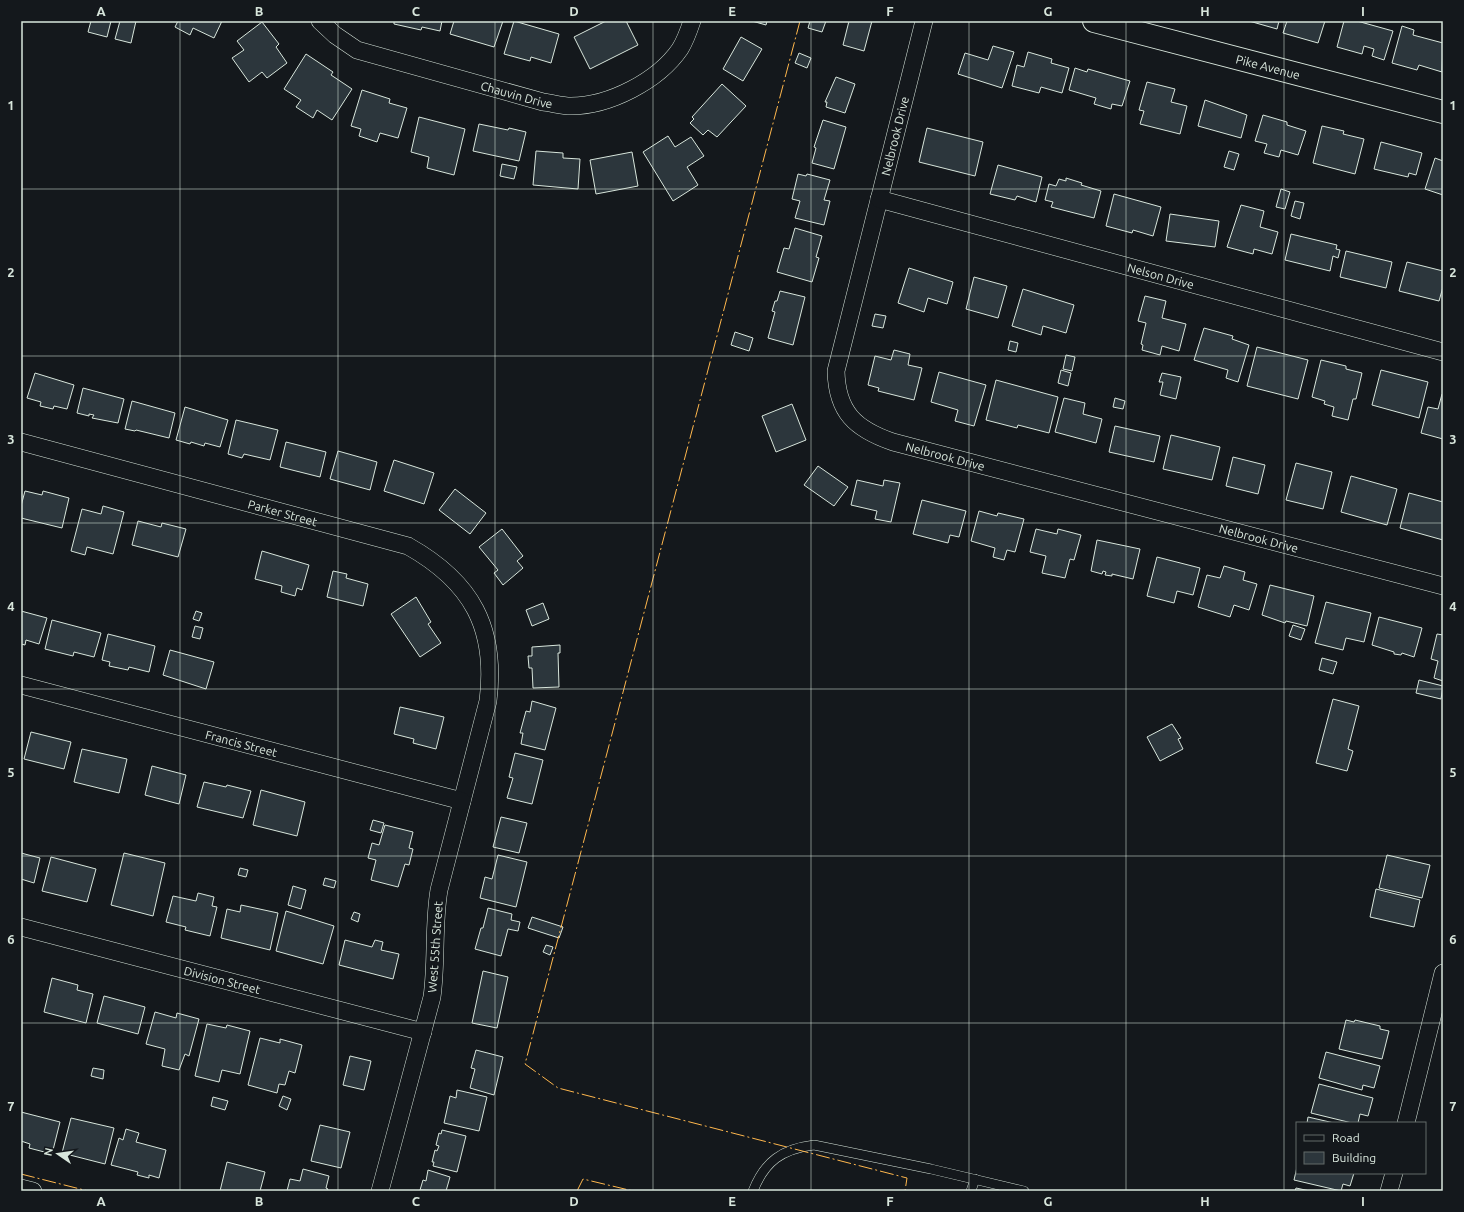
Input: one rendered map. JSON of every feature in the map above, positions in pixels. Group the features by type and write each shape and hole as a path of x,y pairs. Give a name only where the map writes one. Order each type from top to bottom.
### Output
{"street":[{"name":"Chauvin Drive","path":"320,21 335,36 357,50 543,102 570,106 597,103 615,98 635,88 651,77 679,50 692,21"},
{"name":"Nelbrook Drive","path":"924,21 836,371 836,388 843,407 849,417 861,428 876,436 893,442 1443,586"},
{"name":"Pike Avenue","path":"1094,21 1443,112"},
{"name":"Nelson Drive","path":"879,199 1443,352"},
{"name":"Parker Street","path":"21,442 408,546 432,559 447,571 461,586 479,617 490,654"},
{"name":"West 55th Street","path":"380,1191 432,996 435,976 435,913 439,890 488,701 491,676 490,654"},
{"name":"Francis Street","path":"21,685 462,801"},
{"name":"Division Street","path":"21,927 423,1032"},
{"path":"1406,1122 1443,973"},
{"path":"1389,1191 1394,1174"},
{"path":"21,1188 34,1191"}],"lane":[{"path":"753,1191 762,1172 768,1164 779,1155 801,1147 814,1145 841,1149 1024,1191"},
{"path":"971,1191 975,1179"}],"building":[{"path":"91,21 111,21 107,37 88,32"},
{"path":"120,21 136,21 131,43 115,39"},
{"path":"178,21 222,21 214,38 193,28 190,35 175,27"},
{"path":"394,21 442,21 440,31 422,27 421,30 394,24"},
{"path":"454,21 503,21 494,47 450,34"},
{"path":"514,21 559,34 551,63 531,57 530,61 504,54"},
{"path":"606,21 626,21 638,45 590,69 574,37"},
{"path":"752,21 767,21 766,25"},
{"path":"810,21 826,21 822,32 808,28"},
{"path":"849,21 872,21 864,51 843,45"},
{"path":"1249,21 1279,21 1277,29"},
{"path":"1287,21 1325,21 1318,43 1283,33"},
{"path":"1344,21 1357,21 1393,31 1384,60 1372,56 1374,49 1364,46 1362,54 1337,47"},
{"path":"262,22 279,44 276,47 287,63 267,78 262,72 249,82 232,58 244,50 237,41"},
{"path":"1402,26 1414,30 1413,35 1443,43 1442,72 1419,65 1417,70 1392,63"},
{"path":"741,37 762,49 743,81 723,69"},
{"path":"993,46 1014,52 1002,88 958,74 965,53 988,60"},
{"path":"1028,52 1052,59 1051,63 1069,68 1062,93 1041,87 1039,93 1012,86 1017,65 1024,67"},
{"path":"799,53 811,58 807,68 795,63"},
{"path":"306,54 333,72 331,75 352,89 332,120 317,110 313,118 296,107 301,100 284,89"},
{"path":"1075,68 1087,72 1088,69 1130,81 1122,106 1112,104 1111,109 1094,104 1096,98 1069,90"},
{"path":"836,77 855,84 845,113 826,107 827,102 825,102"},
{"path":"1147,82 1175,89 1171,102 1187,106 1180,134 1140,124 1144,111 1139,110"},
{"path":"722,84 746,106 717,137 708,130 703,135 690,123 694,119 692,117"},
{"path":"362,90 390,99 389,103 407,108 398,138 380,133 377,142 359,136 361,129 351,126"},
{"path":"1205,100 1247,115 1241,138 1198,126"},
{"path":"1263,115 1287,122 1287,125 1306,131 1298,155 1281,150 1279,157 1264,153 1267,144 1255,141"},
{"path":"419,117 465,129 454,175 427,168 429,157 411,152"},
{"path":"823,120 846,127 834,169 812,163 816,148 814,147"},
{"path":"479,124 526,132 519,161 473,151"},
{"path":"1322,126 1344,131 1343,134 1364,139 1355,174 1313,163"},
{"path":"927,128 983,142 975,176 919,162"},
{"path":"668,136 675,147 691,137 704,156 687,167 698,185 673,201 643,152"},
{"path":"1381,142 1422,153 1416,175 1409,173 1408,177 1374,169"},
{"path":"536,151 563,153 563,158 580,159 578,189 533,185"},
{"path":"1229,151 1239,154 1234,170 1224,167"},
{"path":"632,152 638,186 596,194 590,160"},
{"path":"1435,158 1443,161 1443,195 1425,189"},
{"path":"502,164 517,167 514,179 500,176"},
{"path":"998,165 1042,177 1036,202 1017,196 1015,200 990,194"},
{"path":"798,174 806,176 807,174 830,180 824,200 830,201 824,225 795,218 800,201 792,199"},
{"path":"1066,178 1082,183 1081,185 1101,191 1094,218 1051,207 1053,202 1045,200 1049,184 1056,186 1059,179 1066,181"},
{"path":"1281,189 1290,192 1285,209 1276,207"},
{"path":"1114,194 1161,207 1153,236 1133,230 1132,233 1106,226"},
{"path":"1295,201 1304,203 1300,219 1291,216"},
{"path":"1241,205 1264,211 1260,227 1278,232 1272,254 1254,249 1253,254 1227,247"},
{"path":"1170,214 1219,221 1215,247 1166,241"},
{"path":"795,228 822,236 816,257 819,258 812,282 777,272 784,248 789,249"},
{"path":"1291,234 1337,245 1336,249 1340,250 1338,258 1333,256 1330,271 1285,260"},
{"path":"1346,251 1392,262 1386,288 1340,277"},
{"path":"1407,262 1443,271 1443,287 1439,301 1399,291"},
{"path":"909,268 953,282 947,304 928,298 924,312 898,303"},
{"path":"974,277 1007,286 998,318 966,309"},
{"path":"1023,289 1074,305 1066,333 1043,326 1041,335 1012,326"},
{"path":"780,291 805,297 793,345 768,338 775,312 772,311"},
{"path":"1145,296 1166,301 1162,318 1186,324 1179,351 1162,346 1160,355 1142,350 1143,345 1141,344 1146,323 1138,321"},
{"path":"875,314 886,316 883,328 872,326"},
{"path":"1204,328 1233,336 1232,339 1249,345 1238,382 1226,378 1228,370 1194,360"},
{"path":"735,332 753,338 749,351 731,345"},
{"path":"1010,341 1018,343 1016,352 1008,350"},
{"path":"1257,347 1308,360 1298,399 1247,386"},
{"path":"894,350 910,354 908,365 922,368 914,400 878,391 879,388 868,385 875,356 891,360"},
{"path":"1066,355 1075,357 1072,371 1063,369"},
{"path":"1321,360 1346,366 1346,369 1362,373 1356,399 1353,399 1348,420 1332,416 1334,407 1324,404 1325,401 1312,397"},
{"path":"1061,370 1071,373 1068,386 1058,383"},
{"path":"1381,370 1428,382 1419,418 1372,405"},
{"path":"939,372 986,385 974,426 955,421 958,410 931,402"},
{"path":"35,373 74,385 67,409 54,406 53,409 40,406 41,402 27,398"},
{"path":"1162,373 1181,377 1176,399 1160,395 1163,382 1159,382"},
{"path":"996,380 1058,397 1049,433 1018,425 1017,428 986,420"},
{"path":"83,388 124,399 118,423 92,418 94,415 89,414 89,416 77,413"},
{"path":"1442,394 1443,439 1421,433 1428,407 1438,409"},
{"path":"1064,398 1085,403 1083,414 1102,419 1096,443 1055,432"},
{"path":"1115,398 1125,401 1123,409 1113,407"},
{"path":"132,401 175,413 169,438 136,430 125,429"},
{"path":"792,404 806,440 776,452 762,416"},
{"path":"185,407 228,420 220,447 205,443 204,446 191,442 190,444 176,440"},
{"path":"236,420 278,430 270,460 244,454 242,458 228,454"},
{"path":"1115,426 1160,436 1154,462 1109,452"},
{"path":"1171,435 1220,447 1212,480 1163,469"},
{"path":"286,442 326,452 320,477 280,467"},
{"path":"338,451 377,462 370,490 330,479"},
{"path":"1233,457 1265,465 1258,494 1226,486"},
{"path":"394,460 434,473 424,504 384,491"},
{"path":"1296,463 1332,472 1323,509 1286,500"},
{"path":"818,466 848,487 834,506 804,485"},
{"path":"1351,476 1397,489 1387,525 1341,512"},
{"path":"857,480 883,486 884,480 900,483 891,522 875,519 877,511 851,505"},
{"path":"455,489 486,513 470,534 439,510"},
{"path":"25,491 42,495 43,491 69,498 62,528 21,518 21,506"},
{"path":"1409,493 1443,502 1443,540 1400,528"},
{"path":"922,500 966,511 959,537 950,535 948,543 913,534"},
{"path":"103,506 124,512 113,554 87,547 85,555 71,551 82,509 101,514"},
{"path":"979,511 997,516 998,513 1024,519 1015,552 1007,550 1004,560 993,557 995,548 971,541"},
{"path":"138,521 161,527 162,523 186,529 178,557 132,545"},
{"path":"502,529 523,556 517,561 523,568 503,585 494,573 498,570 479,547"},
{"path":"1036,529 1057,534 1058,529 1081,535 1074,560 1070,559 1065,578 1042,573 1046,556 1030,552"},
{"path":"1097,540 1140,549 1133,579 1112,574 1112,576 1105,575 1106,572 1103,571 1102,574 1091,571"},
{"path":"262,551 309,565 302,590 297,588 295,596 281,592 282,586 255,579"},
{"path":"1157,557 1200,568 1193,595 1177,591 1174,603 1147,596"},
{"path":"1224,566 1245,572 1243,580 1257,584 1249,610 1234,605 1230,617 1198,607 1207,575 1220,578"},
{"path":"333,571 347,574 346,578 368,584 363,606 327,597"},
{"path":"1270,585 1314,596 1307,626 1286,621 1285,623 1262,615"},
{"path":"416,597 431,622 428,624 441,643 420,657 391,614"},
{"path":"1326,602 1371,613 1364,642 1346,638 1343,650 1315,643"},
{"path":"543,603 549,619 532,626 526,610"},
{"path":"21,611 47,618 39,644 26,640 25,645 21,644"},
{"path":"196,611 202,613 199,621 193,619"},
{"path":"1379,617 1422,628 1414,657 1402,653 1401,655 1394,654 1394,652 1372,645"},
{"path":"52,620 101,633 94,657 74,652 73,656 45,649"},
{"path":"1293,625 1305,629 1301,640 1289,636"},
{"path":"195,626 203,628 200,639 192,637"},
{"path":"108,634 155,646 149,672 129,667 128,670 109,666 110,662 102,660"},
{"path":"1437,634 1443,635 1443,681 1434,678 1438,661 1431,659"},
{"path":"560,645 560,653 558,653 559,687 533,688 532,668 529,668 528,656 532,656 532,647"},
{"path":"170,650 214,662 206,689 163,675"},
{"path":"1322,658 1337,662 1333,674 1319,670"},
{"path":"1419,680 1443,686 1441,699 1416,693"},
{"path":"1333,699 1359,706 1348,749 1353,751 1347,771 1316,763"},
{"path":"532,701 556,708 545,750 521,744 523,733 520,733 526,711 530,712"},
{"path":"400,707 444,717 436,749 413,743 414,739 394,734"},
{"path":"1172,724 1181,738 1178,739 1183,749 1160,761 1147,737"},
{"path":"31,732 71,742 64,769 24,759"},
{"path":"82,749 127,759 119,793 74,782"},
{"path":"515,753 543,760 532,804 507,798 513,778 509,777"},
{"path":"152,766 186,775 179,804 145,795"},
{"path":"204,782 226,787 227,785 251,791 243,818 197,807"},
{"path":"261,790 305,802 297,836 253,825"},
{"path":"501,817 527,823 519,853 493,847"},
{"path":"373,820 384,823 381,833 370,830"},
{"path":"385,825 413,832 409,848 413,849 409,865 405,864 398,887 371,880 376,860 368,858 372,843 379,845"},
{"path":"21,853 40,858 34,883 21,879"},
{"path":"124,853 165,863 153,916 111,905"},
{"path":"498,855 527,862 516,907 480,898 485,877 492,879"},
{"path":"1387,855 1430,865 1422,898 1379,888"},
{"path":"51,857 96,869 87,902 42,891"},
{"path":"240,868 248,870 246,877 238,875"},
{"path":"325,878 336,881 334,888 323,885"},
{"path":"293,886 306,890 301,909 288,905"},
{"path":"1376,889 1420,900 1414,927 1370,917"},
{"path":"198,893 214,897 212,906 217,907 210,936 185,930 186,927 166,922 173,896 196,901"},
{"path":"241,905 278,913 270,950 221,938 227,909 240,912"},
{"path":"488,908 512,914 511,920 520,922 518,931 508,929 501,956 475,949 481,928 483,928"},
{"path":"286,911 334,926 323,964 276,951"},
{"path":"354,912 360,914 358,922 351,919"},
{"path":"532,917 563,927 559,938 528,928"},
{"path":"345,940 372,947 375,940 383,942 381,950 399,954 393,979 339,965"},
{"path":"546,945 553,947 550,955 543,952"},
{"path":"483,971 508,977 497,1028 472,1023"},
{"path":"52,978 78,985 77,990 93,994 86,1023 44,1012"},
{"path":"104,996 145,1007 138,1034 97,1023"},
{"path":"155,1012 176,1018 177,1013 199,1019 189,1056 185,1054 179,1070 162,1066 165,1049 146,1044"},
{"path":"1346,1020 1354,1022 1355,1020 1380,1026 1380,1029 1389,1031 1382,1059 1339,1049"},
{"path":"207,1024 226,1028 227,1025 250,1031 240,1074 222,1070 219,1082 195,1076"},
{"path":"260,1038 280,1043 280,1039 302,1045 295,1073 289,1071 285,1085 279,1084 277,1093 248,1085"},
{"path":"476,1050 503,1057 494,1095 470,1088 475,1069 471,1068"},
{"path":"1326,1052 1380,1066 1374,1088 1363,1085 1362,1090 1319,1078"},
{"path":"350,1056 371,1061 364,1090 343,1085"},
{"path":"93,1068 104,1070 103,1079 91,1076"},
{"path":"1319,1084 1373,1098 1368,1116 1360,1114 1358,1122 1348,1122 1311,1113"},
{"path":"457,1090 487,1097 479,1131 444,1123 450,1096 456,1098"},
{"path":"283,1096 291,1099 287,1110 279,1106"},
{"path":"213,1097 228,1101 225,1110 211,1106"},
{"path":"21,1112 60,1122 52,1154 29,1148 30,1144 21,1141"},
{"path":"1308,1117 1330,1122 1307,1122"},
{"path":"71,1118 114,1128 105,1164 62,1153"},
{"path":"320,1125 350,1132 341,1168 311,1161"},
{"path":"126,1129 139,1133 136,1142 166,1150 159,1178 149,1175 149,1178 137,1175 138,1172 111,1165 119,1138 123,1140"},
{"path":"442,1130 466,1136 457,1172 433,1166 434,1162 432,1162 435,1150 437,1151 439,1146 436,1145 439,1133 441,1134"},
{"path":"227,1162 265,1172 260,1191 220,1191"},
{"path":"303,1169 329,1176 326,1188 328,1189 327,1191 287,1191 290,1179 300,1181"},
{"path":"428,1170 450,1177 446,1191 420,1190 423,1180 426,1181"},
{"path":"1296,1171 1296,1174 1354,1174 1350,1186 1343,1184 1341,1191 1294,1180"},
{"path":"1296,1188 1310,1191 1295,1191"}],"power":[{"path":"800,21 525,1064 558,1088 907,1178 905,1191"},
{"path":"21,1174 88,1191"},
{"path":"577,1191 583,1179 633,1191"}]}
